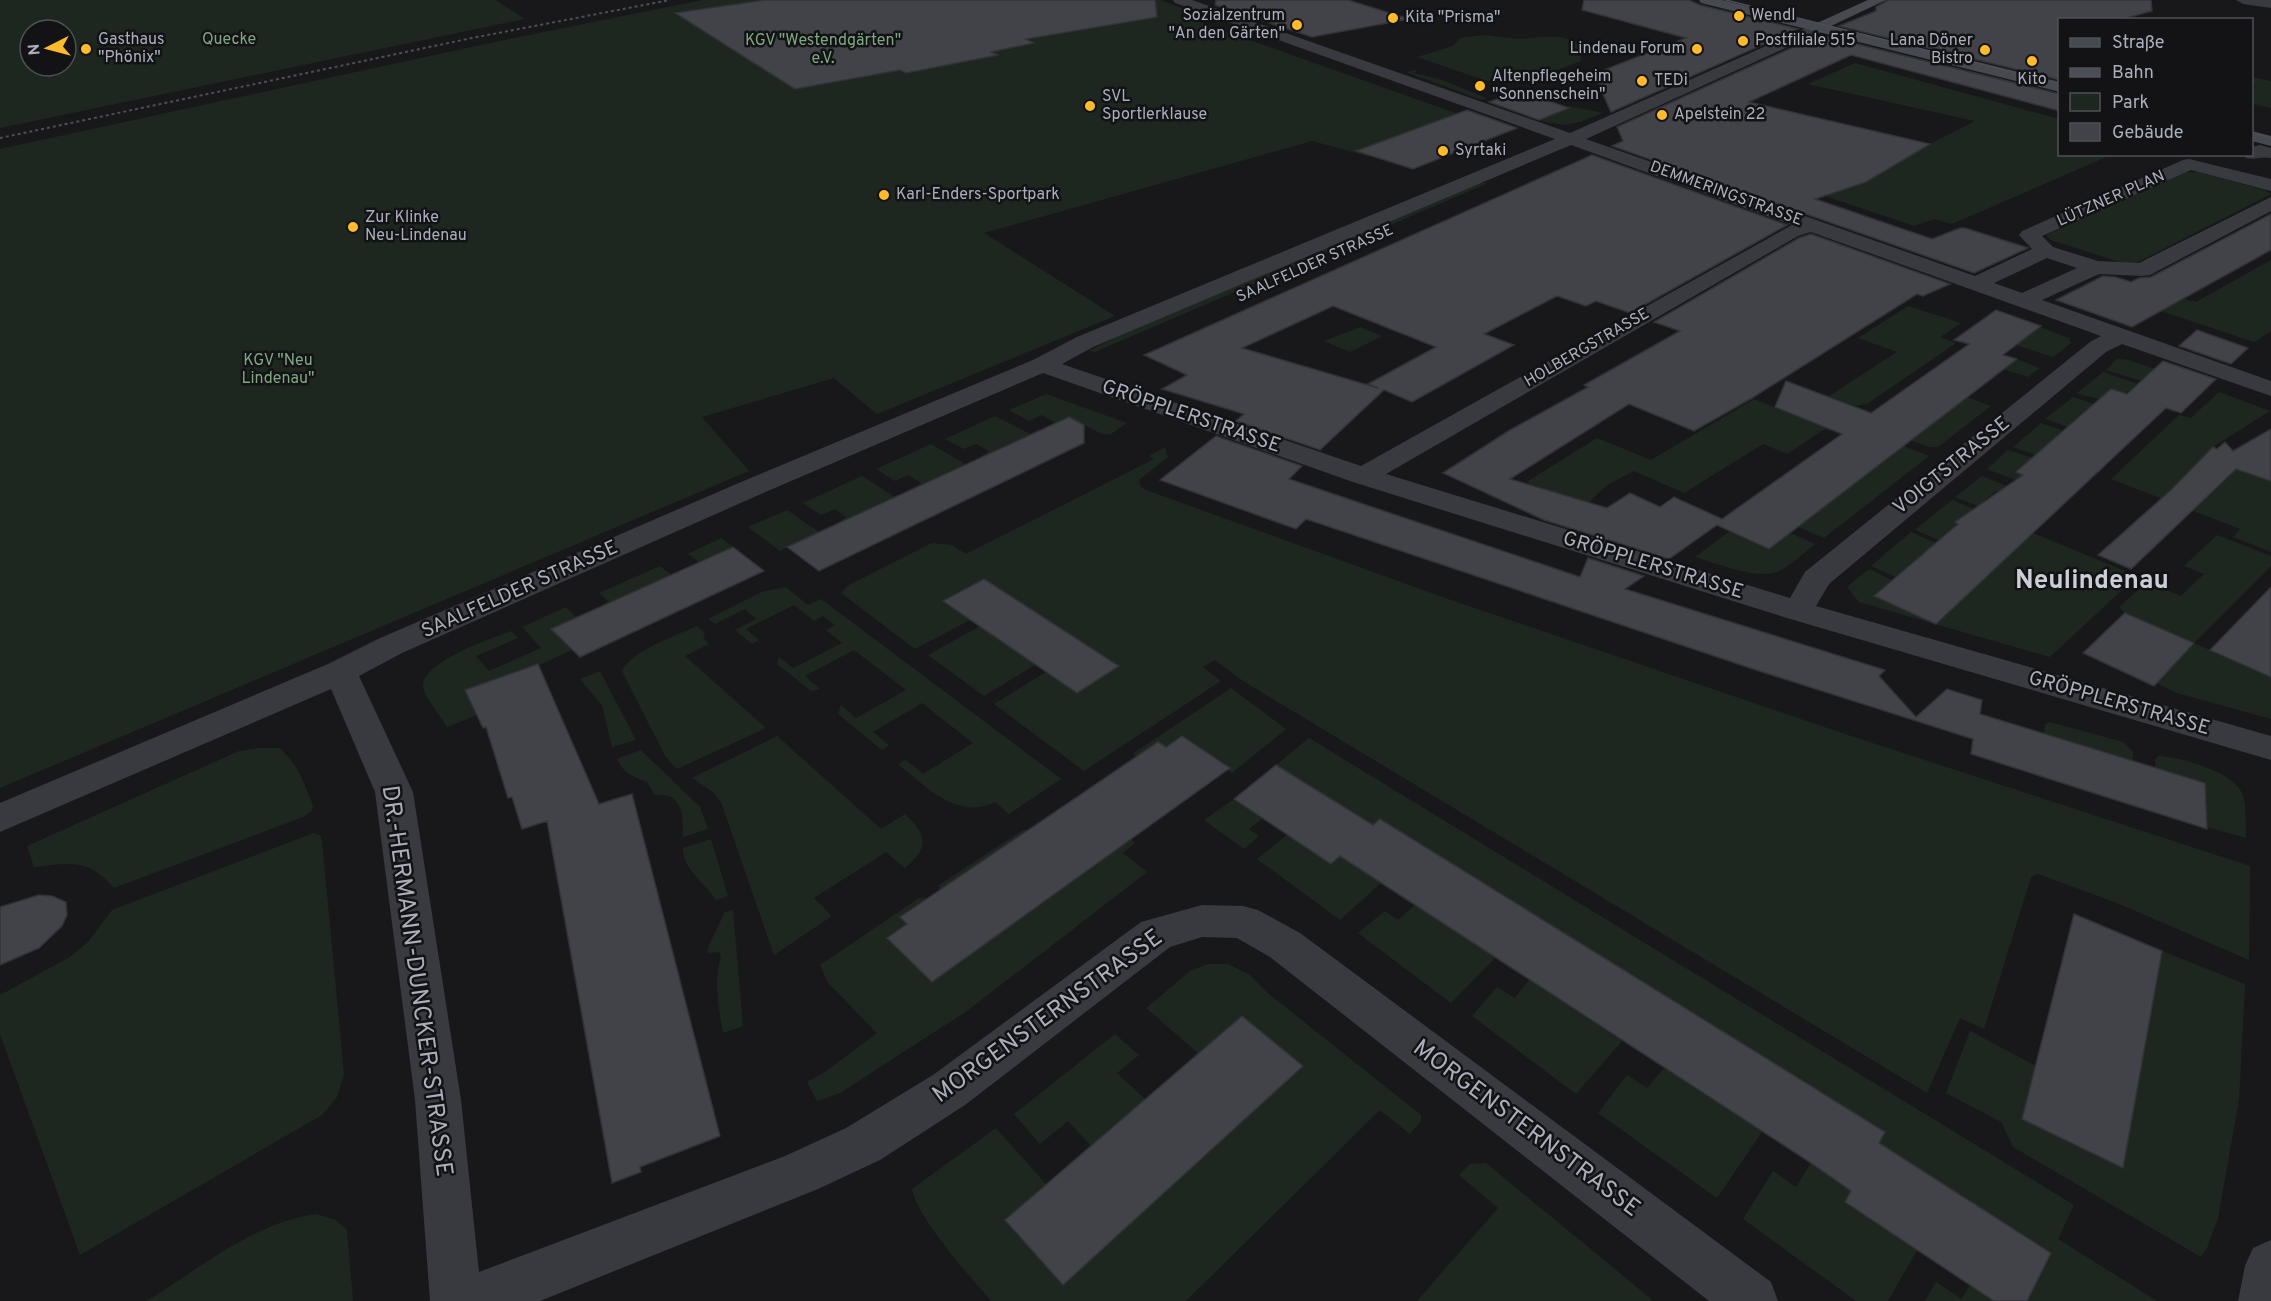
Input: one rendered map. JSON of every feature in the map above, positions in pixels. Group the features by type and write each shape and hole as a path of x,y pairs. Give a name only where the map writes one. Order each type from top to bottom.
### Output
{"main road":[{"path":"1706,0 1824,24 2058,79"},
{"path":"1751,0 1824,24 2058,86"},
{"path":"1824,24 1879,0"},
{"path":"2253,127 2271,132"},
{"path":"2253,136 2271,141"}],"street":[{"name":"DEMMERINGSTRASSE","path":"1180,0 2271,389"},
{"path":"2243,0 2271,4"},
{"path":"2255,15 2271,4"},
{"path":"1571,139 1724,73 1824,24"},
{"name":"SAALFELDER STRASSE","path":"0,818 340,672 390,646 751,488 1042,365 1107,355 1566,155 1574,148 1571,139"},
{"path":"2253,153 2260,150 2271,153"},
{"path":"2215,171 2247,156"},
{"name":"LÜTZNER PLAN","path":"2268,182 2189,164 2030,235 2046,251 2096,267 2142,270 2271,202"},
{"name":"HOLBERGSTRASSE","path":"1363,476 1791,232 1812,225"},
{"name":"LÜTZNER PLAN","path":"1977,283 2046,251"},
{"name":"LÜTZNER PLAN","path":"2024,300 2096,267"},
{"name":"VOIGTSTRASSE","path":"1798,611 1816,579 2098,347 2121,335"},
{"name":"GRÖPPLERSTRASSE","path":"1042,365 1363,476 1798,611 2271,748"},
{"name":"DR.-HERMANN-DUNCKER-STRASSE","path":"340,672 394,792 438,1100 456,1301"},
{"name":"MORGENSTERNSTRASSE","path":"474,1301 801,1173 863,1144 949,1090 1156,934 1202,921 1243,922 1285,945 1752,1301"},
{"path":"2264,1301 2271,1266"}],"green space":[{"name":"Quecke","path":"0,0 495,0 525,19 0,128"},
{"name":"KGV \"Neu Lindenau\"","path":"703,0 1160,0 1190,11 1179,15 1489,125 1394,163 1312,141 984,233 1115,316 877,414 834,378 702,417 749,471 0,788 0,149 490,43"},
{"path":"1485,35 1518,39 1565,38 1579,45 1581,61 1528,81 1487,81 1417,57 1453,46 1460,38"},
{"path":"1855,63 2058,119 2058,156 2109,156 1952,224 1934,219 1914,226 1825,196 1864,183 1930,144 1975,121 1808,84"},
{"path":"1417,71 1414,73 1442,80 1486,98 1482,100 1406,72"},
{"path":"2253,77 2271,81 2271,108 2253,104 2253,88 2256,87 2253,86"},
{"path":"1500,103 1542,117 1569,106 1603,113 1580,122 1563,125 1546,122 1497,105"},
{"path":"2185,172 2197,172 2265,190 2271,194 2134,264 2122,263 2051,240 2046,235"},
{"path":"1475,183 1488,183 1095,352 1089,351 1116,337"},
{"path":"2271,260 2271,331 2254,342 2161,311 2184,299 2196,302"},
{"path":"1908,306 1961,323 1940,337 1956,343 1867,404 1856,406 1829,396 1897,352 1858,338"},
{"path":"1360,327 1382,336 1350,352 1324,341"},
{"path":"2040,327 2069,338 2071,343 2053,357 2016,345"},
{"path":"2016,359 2040,368 2028,377 2003,369"},
{"path":"2117,359 2129,360 2155,369 2141,381 2106,370"},
{"path":"2103,372 2138,384 2131,390 2109,399 2077,393"},
{"path":"2219,392 2270,411 2213,447 2271,481 2271,552 2233,537 2240,529 2111,479 2179,415 2191,418"},
{"path":"1046,394 1127,423 1111,434 1102,434 1069,417 1051,425 1054,422 1042,415 1029,421 1009,410"},
{"path":"1967,397 1991,406 1938,447 1929,447 1871,426"},
{"path":"2073,397 2094,404 2068,427 2045,419"},
{"path":"1754,399 1826,428 1787,454 1763,444 1684,493 1634,471 1607,485 1588,503 1530,485 1528,481 1597,438 1651,460"},
{"path":"995,416 1030,434 979,458 989,451 976,444 964,449 945,439"},
{"path":"2041,423 2064,431 2036,455 2013,447"},
{"path":"1863,430 1929,456 1824,538 1798,527"},
{"path":"931,444 965,464 909,490 921,483 908,475 895,481 876,469"},
{"path":"1165,447 1168,457 1139,480 1140,486 1146,490 1448,599 1848,735 2250,866 2249,960 2117,903 2038,874 2031,877 1984,1029 1960,1018 1927,1093 1243,681 1215,660 1203,667 1221,681 1084,771 994,704 1046,672 1077,693 1119,665 984,579 944,601 970,620 915,649 841,593 849,585 932,543 952,545 966,554 1154,459 1149,456"},
{"path":"2008,450 2033,458 2043,482 2036,488 1987,469"},
{"path":"862,476 895,497 835,525 846,517 835,509 821,515 803,503"},
{"path":"1982,476 2007,486 2031,504 1996,491 1978,506 1955,497"},
{"path":"1952,500 1974,509 1939,540 1915,530"},
{"path":"787,510 819,532 780,551 748,527"},
{"path":"1730,531 1769,549 1790,533 1815,544 1787,566 1769,574 1736,570 1695,557"},
{"path":"1911,532 1936,543 1896,577 1871,566"},
{"path":"2033,533 2137,576 2050,657 1859,602 1847,587 1869,569 1892,580 1874,596 1936,623"},
{"path":"2217,535 2271,556 2271,566 2194,643 2125,613 2119,607 2147,582 2181,596 2204,574 2184,566"},
{"path":"721,538 733,547 699,562 688,554"},
{"path":"660,566 671,575 610,603 599,593"},
{"path":"786,587 808,605 821,599 1061,779 1009,814 995,802 981,807 955,804 931,791 898,764 906,760 923,774 973,743 922,703 873,732 889,745 882,750 838,714 841,705 856,718 906,690 854,650 805,676 820,689 811,691 777,664 779,657 793,668 842,643 826,630 835,625 823,616 814,621 794,605 746,629 759,640 752,644 735,630 756,619 745,609 715,624 708,619 762,592"},
{"path":"566,607 577,618 551,629 572,650 533,668 532,666 466,690 477,715 447,727 424,691 424,681 430,671 473,646 511,631 518,638 476,656 489,671 541,648 522,627"},
{"path":"697,626 705,633 703,638 709,644 685,656 766,728 677,769 665,756 622,671 627,663 645,650"},
{"path":"980,626 1035,665 984,696 928,655"},
{"path":"2194,643 2271,677 2271,719 2177,693 2156,683"},
{"path":"600,671 636,740 612,747 602,705 580,679"},
{"path":"1231,688 1286,729 1232,773 1227,770 1229,767 1182,736 1166,747 1158,742 1135,758 1134,753"},
{"path":"2050,722 2123,742 2133,752 2133,761 2044,734 2045,724"},
{"path":"777,736 881,829 905,814 918,828 923,841 918,854 905,868 886,852 814,898 832,916 774,955 721,802 713,792 692,778"},
{"path":"1309,738 2074,1205 2058,1239 2157,1301 2027,1301 2051,1252 1879,1143 1885,1132 1381,819 1373,825 1276,765"},
{"path":"279,748 291,760 310,798 313,806 311,812 114,888 105,878 87,867 58,864 34,867 27,846 239,751"},
{"path":"641,750 700,807 708,829 683,837 682,813 676,801 664,795 655,795 647,782 622,768 617,759"},
{"path":"2158,756 2180,759 2207,767 2239,787 2245,806 2246,838 2207,827 2205,783 2156,768 2155,760"},
{"path":"1234,799 1263,818 1249,829 1259,836 1244,849 1204,820"},
{"path":"1023,830 1028,830 939,891 939,885"},
{"path":"314,833 320,835 322,841 344,1074 337,1097 322,1115 80,1255 0,1034 0,995 70,957 88,942 112,910"},
{"path":"1288,834 1331,863 1340,856 1381,883 1340,920 1257,859"},
{"path":"711,839 728,896 716,900 691,870 683,848"},
{"path":"1131,839 1135,843 1123,853 1147,872 967,1011 840,1093 817,1101 807,1082 825,1072 877,1033 828,983 820,965 919,898 930,898 929,909 921,902 900,917 907,924 887,938 933,982"},
{"path":"1415,905 1495,958 1451,1003 1358,933 1385,911 1398,920"},
{"path":"733,910 743,1026 723,1033 717,985 721,957 719,952 708,953 708,947 725,912"},
{"path":"2162,951 2245,984 2239,1100 2218,1218 2207,1248 2201,1257 2013,1147 2001,1122 1946,1093 1970,1031 2036,1066 2022,1119 2123,1168"},
{"path":"1208,964 1228,964 1250,975 1269,994 1421,1115 1421,1121 1410,1134 1380,1110 1186,1301 991,1301 934,1231 916,1201 912,1189 996,1128 1046,1184 1005,1220 1062,1284 1303,1066 1199,1054 1146,1008 1190,971"},
{"path":"1529,980 1622,1041 1576,1094 1472,1016 1497,987 1515,998"},
{"path":"1115,1034 1139,1055 1117,1073 1146,1100 1091,1146 1068,1121 1040,1144 1014,1114"},
{"path":"1664,1068 1762,1132 1717,1198 1598,1113 1627,1075 1647,1088"},
{"path":"1486,1163 1651,1301 1417,1301 1498,1208 1459,1175 1470,1164"},
{"path":"1811,1163 1851,1191 1845,1203 1917,1250 1888,1301 1856,1301 1743,1219 1773,1171 1796,1187"},
{"path":"316,1214 336,1220 347,1230 353,1301 147,1301 207,1261 249,1237 293,1219"},
{"path":"1936,1282 1962,1299 1970,1285 1994,1301 1925,1301"}],"building":[{"name":"KGV \"Westendgärten\" e.V.","path":"765,0 1155,0 1157,17 1026,39 1034,43 991,52 998,55 906,73 900,70 795,89 675,13"},
{"path":"1216,0 1348,0 1409,19 1312,37 1215,5"},
{"name":"Lindenau Forum","path":"1584,0 1689,0 1700,5 1798,29 1611,112 1594,74 1686,38 1582,10"},
{"path":"1888,0 2151,0 2152,11 2126,18 2058,18 2058,80 1839,26 1876,11 1876,7"},
{"path":"1820,35 2058,94 2058,110 1851,55 1749,102 1930,144 1866,182 1815,199 1932,239 1965,228 2028,248 1974,273 1612,146 1623,141 1617,127"},
{"path":"1520,91 1569,108 1539,120 1489,102"},
{"path":"1467,110 1517,128 1413,169 1356,151"},
{"path":"1592,155 1787,225 1630,313 1596,301 1586,306 1557,296 1484,334 1514,345 1412,402 1384,390 1320,450 1236,421 1244,414 1162,389 1187,375 1144,355","holes":["1333,306 1436,347 1368,384 1378,388 1242,348"]},
{"path":"2271,214 2271,250 2132,327 2056,300 2103,276 2131,282 2139,278 2151,277"},
{"path":"1811,234 1950,284 1923,296 1917,294 1752,398 1694,431 1629,404 1510,479 1607,508 1630,493 1660,507 1674,497 1722,519 1842,434 1775,407 1786,381 1871,413 1969,344 1954,340 1996,310 2041,326 2003,355 2017,359 1769,549 1717,525 1669,559 1544,520 1443,473 1510,430 1588,387 1584,385 1680,331 1654,322 1799,238"},
{"path":"2197,330 2248,348 2231,364 2179,346"},
{"path":"2163,361 2216,379 2181,413 2166,408 1936,624 1874,596 1958,524 1955,522 2023,475 2016,472 2111,389 2127,394"},
{"path":"1069,417 1084,425 1084,443 819,571 787,547"},
{"path":"2271,429 2271,481 2236,469 2131,569 2098,555 2171,490 2213,447 2217,449 2225,442 2233,451"},
{"path":"1216,436 1302,466 1289,479 1580,577 1588,558 1644,576 1625,589 1885,670 1879,676 1916,717 1947,689 1982,700 1980,714 2205,783 2207,829 1971,754 1973,739 1753,669 1306,519 1296,529 1160,480"},
{"path":"733,547 764,571 580,657 551,629"},
{"path":"984,579 1119,666 1077,693 943,601"},
{"path":"2271,587 2271,677 2210,650"},
{"path":"2125,613 2194,643 2154,686 2083,653"},
{"path":"538,664 599,804 632,794 720,1136 640,1167 641,1172 612,1183 547,821 522,829 512,797 508,798 486,727 483,728 465,690"},
{"path":"1182,736 1230,768 932,982 887,938 907,924 900,917 1158,742 1166,747"},
{"path":"1276,765 1373,825 1380,819 1885,1132 1879,1143 2051,1253 2027,1301 1994,1301 1845,1202 1851,1191 1811,1163 1340,856 1331,864 1234,799"},
{"path":"39,895 52,896 66,902 67,915 62,926 39,948 0,965 0,907"},
{"path":"2074,914 2162,951 2123,1168 2022,1119"},
{"path":"1242,1016 1303,1066 1063,1285 1005,1220"}],"tram line":[{"path":"1726,0 2058,83"},
{"path":"2253,133 2271,138"}],"railway":[{"path":"0,138 472,38 670,0"}],"place":[{"name":"Wendl","path":"1739,16"},
{"name":"Kita \"Prisma\"","path":"1393,18"},
{"name":"Sozialzentrum \"An den Gärten\"","path":"1297,25"},
{"name":"Postfiliale 515","path":"1743,41"},
{"name":"Gasthaus \"Phönix\"","path":"86,49"},
{"name":"Lindenau Forum","path":"1697,49"},
{"name":"Lana Döner Bistro","path":"1985,50"},
{"name":"Kito","path":"2032,61"},
{"name":"TEDi","path":"1642,81"},
{"name":"Altenpflegeheim \"Sonnenschein\"","path":"1480,86"},
{"name":"SVL Sportlerklause","path":"1090,106"},
{"name":"Apelstein 22","path":"1662,115"},
{"name":"Syrtaki","path":"1443,151"},
{"name":"Karl-Enders-Sportpark","path":"884,195"},
{"name":"Zur Klinke Neu-Lindenau","path":"353,227"}],"district":[{"name":"Neulindenau","path":"2092,581"}]}
